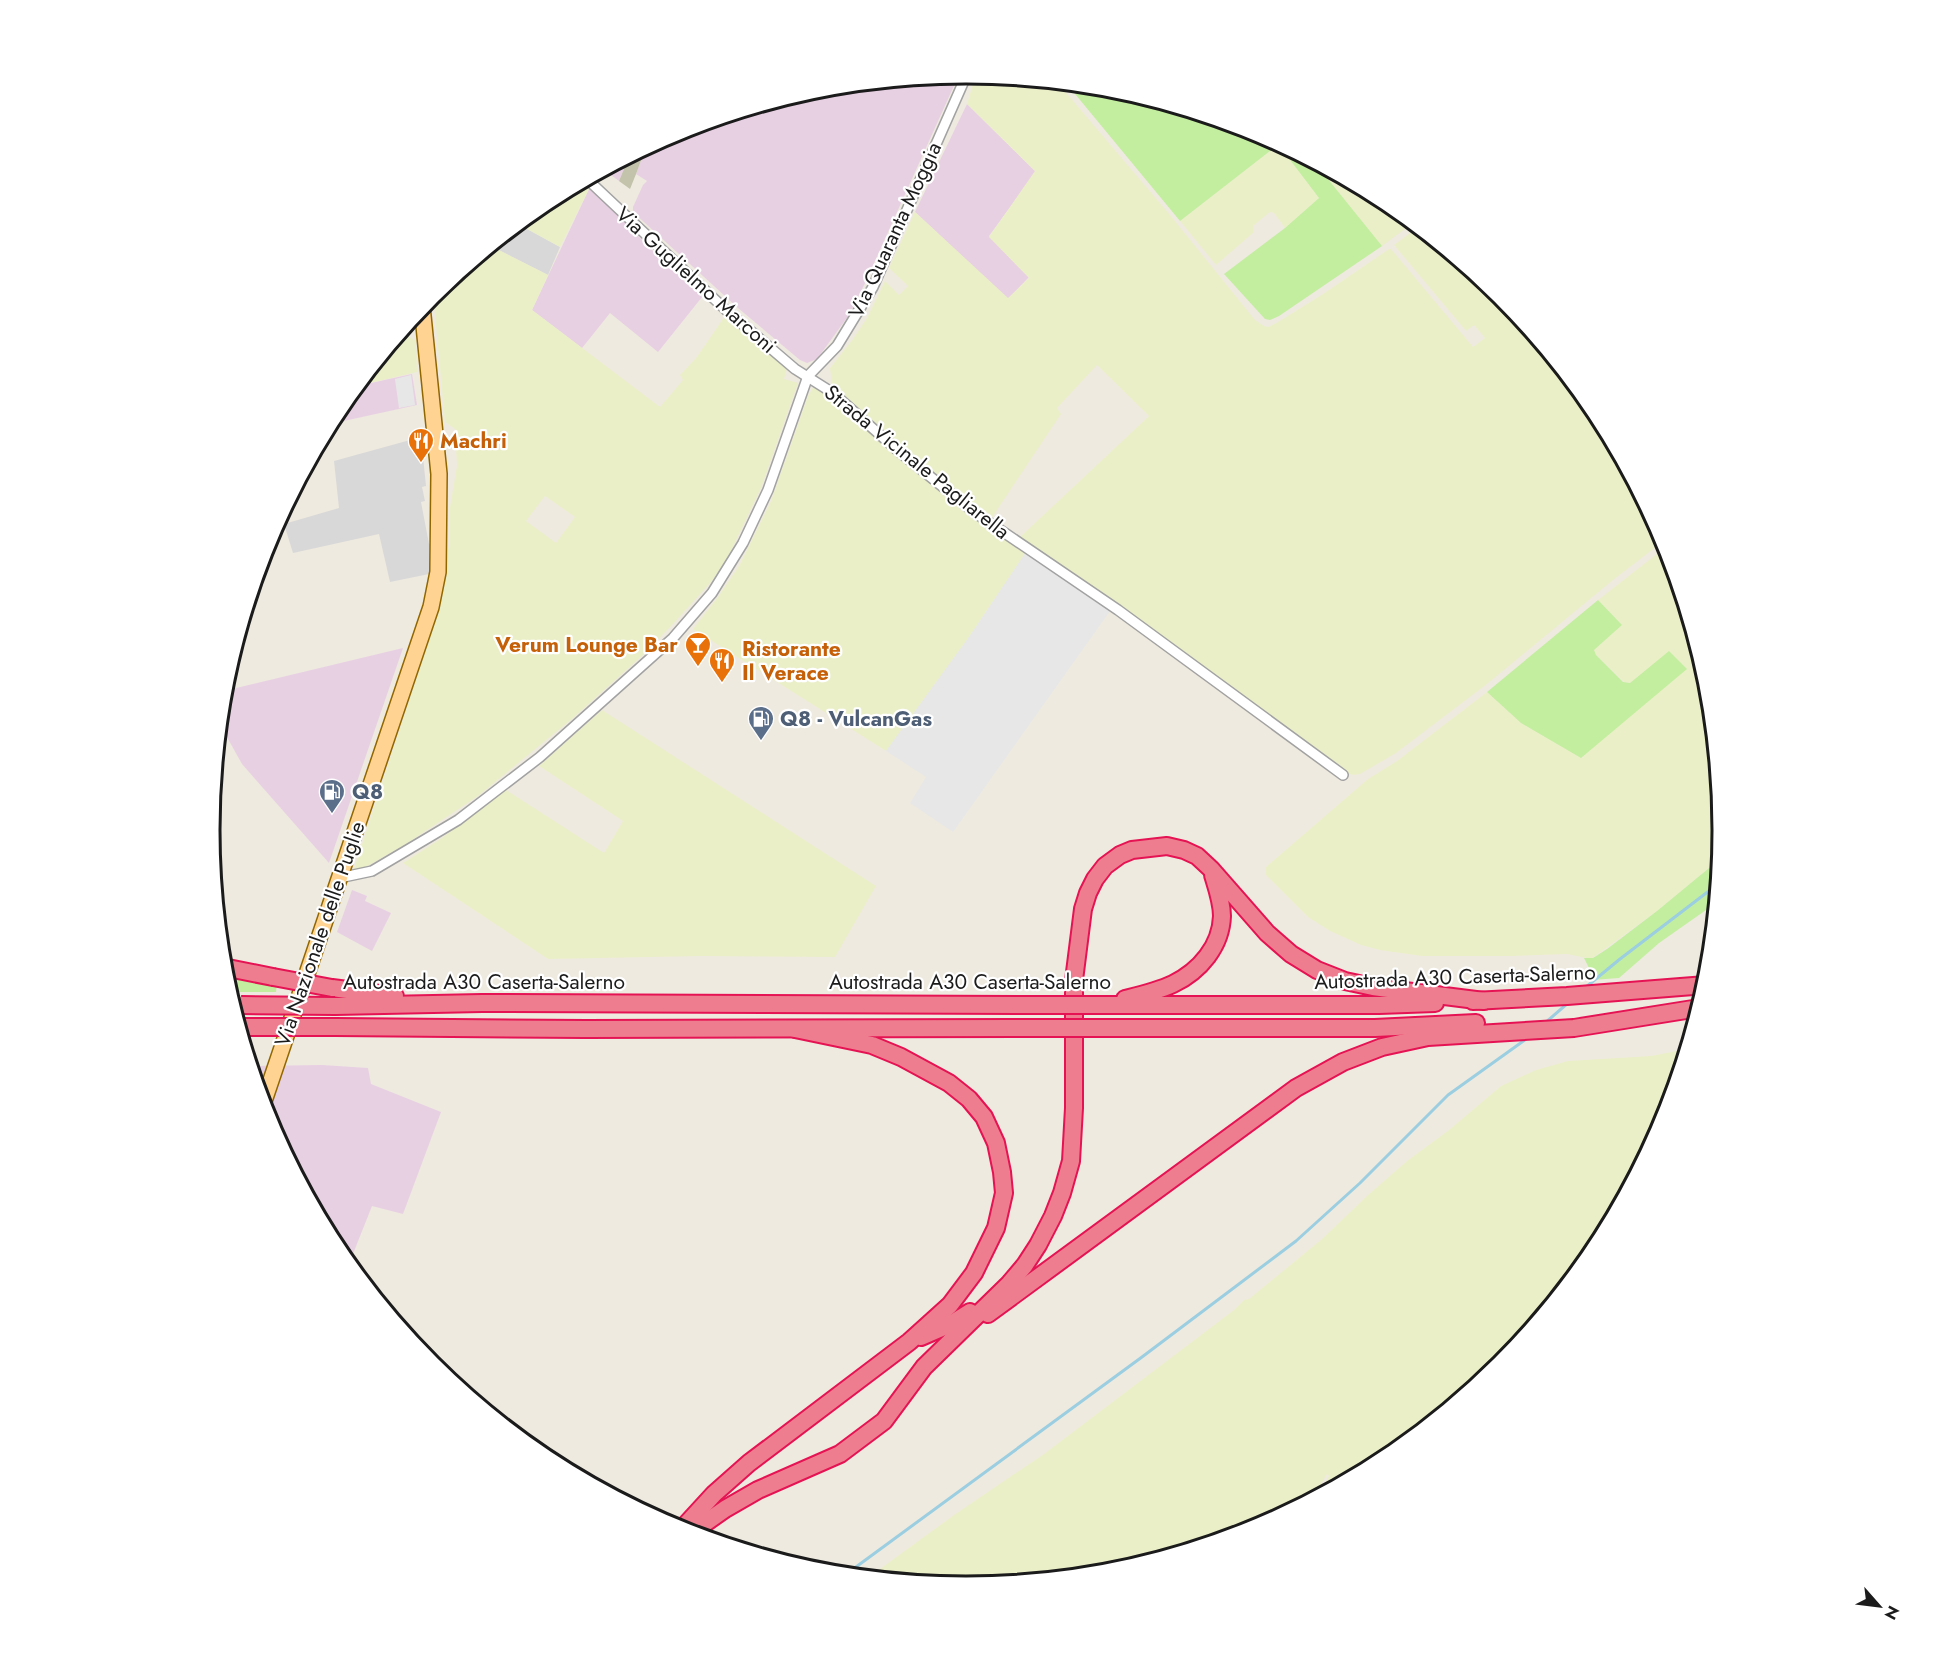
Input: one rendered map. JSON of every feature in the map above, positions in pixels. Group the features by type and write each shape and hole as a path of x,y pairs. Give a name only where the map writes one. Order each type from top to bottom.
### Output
{"highway":[{"path":"701,1526 758,1490 840,1454 884,1421 924,1367 990,1300 1009,1284 1038,1245 1053,1216 1071,1161 1074,1108 1074,980 1083,909 1088,892 1105,866 1120,855 1132,850 1167,846 1197,856 1267,933 1291,954 1317,970 1345,981 1372,987 1484,1001"},
{"path":"1106,1005 1173,985 1202,964 1213,948 1220,930 1222,914 1220,895 1211,869"},
{"path":"234,969 332,988 450,1003"},
{"name":"Autostrada A30 Caserta-Salerno","path":"242,1005 335,1006 450,1003 1379,1005 1484,1001 1696,986"},
{"name":"Autostrada A30 Caserta-Salerno","path":"1495,1027 1579,1022 1690,1009"},
{"path":"247,1027 585,1029 1495,1027"},
{"path":"957,1334 1006,1301 1296,1088 1343,1062 1382,1047 1428,1037 1495,1027"},
{"path":"679,1518 714,1494 780,1439 909,1342 950,1305 974,1273 996,1228 1004,1194 996,1143 984,1117 969,1099 950,1083 901,1057 872,1046 795,1029"},
{"path":"909,1342 951,1324 990,1300"},
{"path":"689,1522 714,1494"},
{"path":"705,1528 725,1509"}],"main road":[{"name":"Via Nazionale delle Puglie","path":"268,1090 431,607 438,572 439,474 423,319"}],"street":[{"name":"Via Quaranta Moggia","path":"808,376 837,346 873,287 963,84"},
{"name":"Via Guglielmo Marconi","path":"593,185 726,310 795,369 808,376"},
{"name":"Strada Vicinale Pagliarella","path":"339,879 372,871 458,820 540,757 673,638 712,594 743,543 768,490 808,376 833,393 896,449 974,512 1118,610 1343,775"}],"shaded area":[{"path":"955,84 849,315 817,359 807,363 800,360 738,308 633,212 633,207 647,181 636,174 642,159 681,141 773,109 869,90"},
{"path":"973,84 1064,90 1255,320 1264,326 1268,327 1278,322 1391,249 1473,347 1485,338 1474,325 1466,331 1394,245 1412,232 1494,302 1558,376 1613,457 1636,500 1657,546 1487,684 1396,753 1360,774 1347,773 1166,640 1019,538 1149,416 1097,365 1057,408 1061,414 991,519 860,414 832,385 830,368 867,318 885,281 899,295 908,286 889,268 915,212 1008,298 1029,278 989,237 1035,171 967,104"},
{"path":"967,104 1036,172 989,236 1029,277 1008,299 915,212"},
{"path":"1270,151 1288,157 1319,198 1285,228 1274,213 1270,212 1253,226 1254,232 1216,265 1180,221"},
{"path":"641,159 630,189 619,181 625,168"},
{"path":"625,168 619,181 611,175"},
{"path":"1326,177 1406,228 1382,246"},
{"path":"590,187 702,297 658,352 610,313 582,348 532,310"},
{"path":"590,187 590,187 560,247 526,228"},
{"path":"526,228 560,247 548,275 498,250"},
{"path":"498,250 548,275 532,310 660,407 683,380 680,375 696,358 725,316 787,368 784,379 798,383 761,488 727,559 711,582 672,625 644,654 573,718 478,796 406,844 364,868 354,869 430,637 450,541 450,507 457,466 455,429 445,422 434,307","holes":["545,496 575,517 556,543 526,521"]},
{"path":"408,336 416,341 417,372 370,383"},
{"path":"412,374 417,405 343,421 370,383"},
{"path":"411,375 415,405 399,408 395,379"},
{"path":"814,386 819,386 1026,552 969,637 886,751 693,629 718,597 747,550 771,501 808,396"},
{"path":"421,437 426,486 422,487 425,501 421,502 429,544 433,545 429,574 390,582 379,534 293,553 285,527 287,523 339,508 334,461"},
{"path":"1026,552 1110,611 953,832 910,803 926,777 886,751 969,637"},
{"path":"1659,552 1673,590 1698,684 1711,781 1711,866 1657,911 1591,959 1567,954 1422,956 1380,950 1361,945 1330,931 1308,917 1266,875 1267,866 1368,779 1397,761 1487,692 1521,723 1582,758 1669,652 1630,683 1624,682 1596,655 1594,650 1622,625 1598,600"},
{"path":"403,648 329,863 242,764 228,739 234,689"},
{"path":"602,710 876,886 835,957 702,956 548,959 403,863 439,840 506,790 604,853 623,821 539,766"},
{"path":"352,890 367,896 365,901 391,913 372,951 337,932"},
{"path":"1679,1051 1656,1115 1636,1160 1587,1244 1527,1322 1494,1358 1421,1422 1381,1450 1325,1484 1329,1476 1327,1474 1320,1486 1296,1499 1252,1519 1160,1551 1064,1570 1015,1574 966,1576 878,1571 1044,1454 1234,1310 1244,1300 1249,1299 1322,1239 1407,1161 1449,1130 1501,1086 1536,1070 1568,1061 1651,1056"},
{"path":"322,1065 368,1068 371,1084 441,1112 403,1214 372,1206 353,1254 320,1203 297,1160 259,1066"}],"green space":[{"path":"1073,92 1160,109 1272,150 1180,221"},
{"path":"1288,157 1326,177 1382,246 1279,316 1270,320 1265,319 1224,274 1285,228 1319,198"},
{"path":"1598,600 1622,625 1594,650 1596,655 1623,682 1630,683 1669,651 1687,669 1581,758 1521,723 1487,692"},
{"path":"1711,866 1708,909 1659,943 1619,978 1592,980 1584,958 1593,958 1607,949"},
{"path":"235,973 277,983 276,992 239,992"}],"waterway":[{"path":"1586,987 1710,890"},
{"path":"1545,1023 1568,1003"},
{"path":"855,1568 1296,1241 1360,1183 1448,1095 1529,1037"}],"place":[{"name":"Machri","path":"421,464"},
{"name":"Verum Lounge Bar","path":"698,668"},
{"name":"Ristorante Il Verace","path":"722,684"},
{"name":"Q8 - VulcanGas","path":"761,742"},
{"name":"Q8","path":"332,815"}]}
